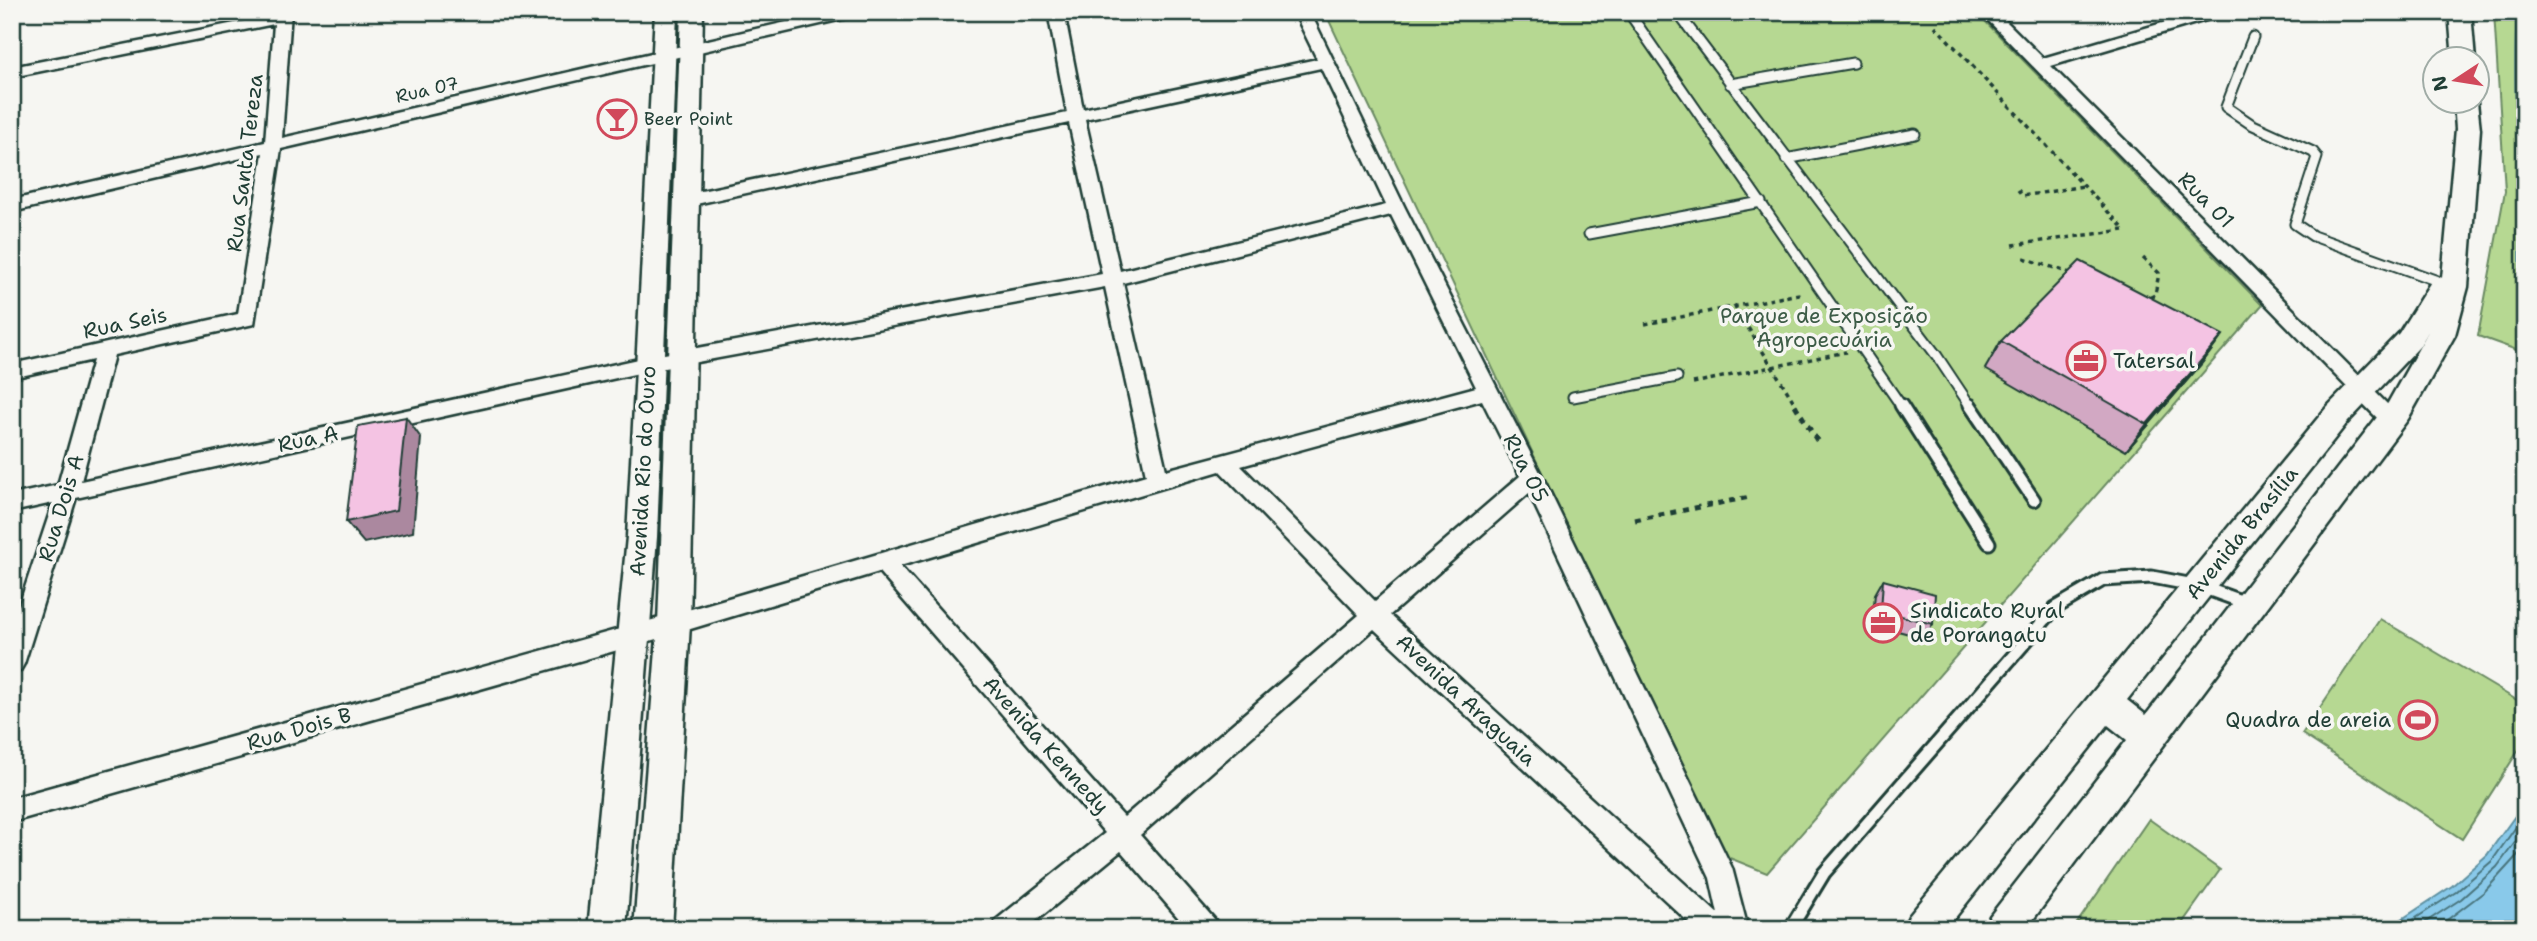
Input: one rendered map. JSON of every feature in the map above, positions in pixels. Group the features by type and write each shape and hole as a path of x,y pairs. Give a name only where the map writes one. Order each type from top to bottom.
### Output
{"main road":[{"path":"2460,12 2462,46"},
{"name":"Avenida Rio do Ouro","path":"653,929 674,624 687,200 688,164 678,51 679,16"},
{"name":"Avenida Rio do Ouro","path":"607,929 642,537 658,169 678,51"},
{"path":"2003,929 2387,425 2441,335 2449,285 2459,253 2467,116"},
{"path":"658,169 688,164"},
{"name":"Avenida Brasília","path":"1922,929 2337,415 2409,340 2449,285"},
{"path":"2337,415 2387,425"},
{"path":"2259,513 2300,538"},
{"path":"2105,703 2149,737"},
{"path":"617,821 661,814"}],"street":[{"name":"Rua 07","path":"12,206 850,12"},
{"path":"1056,12 1076,116 1158,480"},
{"name":"Rua 05","path":"1302,12 1396,208 1532,478 1723,877 1735,929"},
{"name":"Rua 01","path":"1988,12 2360,390 2387,425"},
{"path":"2040,64 2218,12"},
{"path":"12,72 283,15"},
{"name":"Rua Santa Tereza","path":"247,320 273,146 283,15"},
{"path":"687,200 1326,62"},
{"name":"Rua A","path":"12,504 682,358 1113,279 1396,208"},
{"name":"Rua Seis","path":"12,371 247,320"},
{"name":"Rua Dois A","path":"12,664 67,492 106,350"},
{"name":"Rua Dois B","path":"12,810 674,624 1158,480 1487,391"},
{"name":"Avenida Araguaia","path":"1224,462 1374,615 1715,929"},
{"path":"1005,929 1124,833 1532,478"},
{"name":"Avenida Kennedy","path":"884,563 1206,929"}],"lane":[{"path":"1677,12 1937,356 2034,500"},
{"path":"1632,17 1863,349 1989,543"},
{"path":"2253,37 2226,107 2251,124 2313,152 2317,158 2295,224 2313,236 2449,285"},
{"path":"1730,84 1853,62"},
{"path":"1786,159 1915,134"},
{"path":"1589,234 1761,202"},
{"path":"1573,397 1680,381"},
{"path":"1790,929 1824,873 2055,608 2103,580 2152,577 2199,586 2249,604"}],"path":[{"path":"1935,26 2125,230 2013,245"},
{"path":"2018,190 2023,196 2084,186"},
{"path":"2024,258 2079,276"},
{"path":"2137,304 2155,295 2159,273 2143,258"},
{"path":"1645,324 1822,290"},
{"path":"1734,305 1818,442"},
{"path":"1680,381 1772,368 1863,349"},
{"path":"1635,520 1750,498"}],"green space":[{"name":"Parque de Exposição Agropecuária","path":"1325,12 1976,12 2262,305 1767,873 1722,855"},
{"path":"2494,12 2525,12 2525,353 2478,336 2505,191"},
{"name":"Quadra de areia","path":"2380,619 2525,705 2525,740 2462,839 2302,734"},
{"path":"2149,819 2220,870 2178,929 2073,929"}],"water":[{"path":"2517,12 2525,12 2525,346 2519,310 2520,220 2515,72"},
{"path":"2525,802 2525,929 2387,929 2452,886 2487,855"}],"building":[{"path":"2080,261 2223,335 2147,424 2001,341"},
{"path":"406,417 396,511 346,522 358,426"},
{"path":"1883,580 1935,594 1933,624 1881,611"}],"place":[{"name":"Beer Point","path":"617,119"},
{"name":"Tatersal","path":"2086,361"},
{"name":"Sindicato Rural de Porangatu","path":"1883,623"},
{"name":"Quadra de areia","path":"2418,720"}]}
